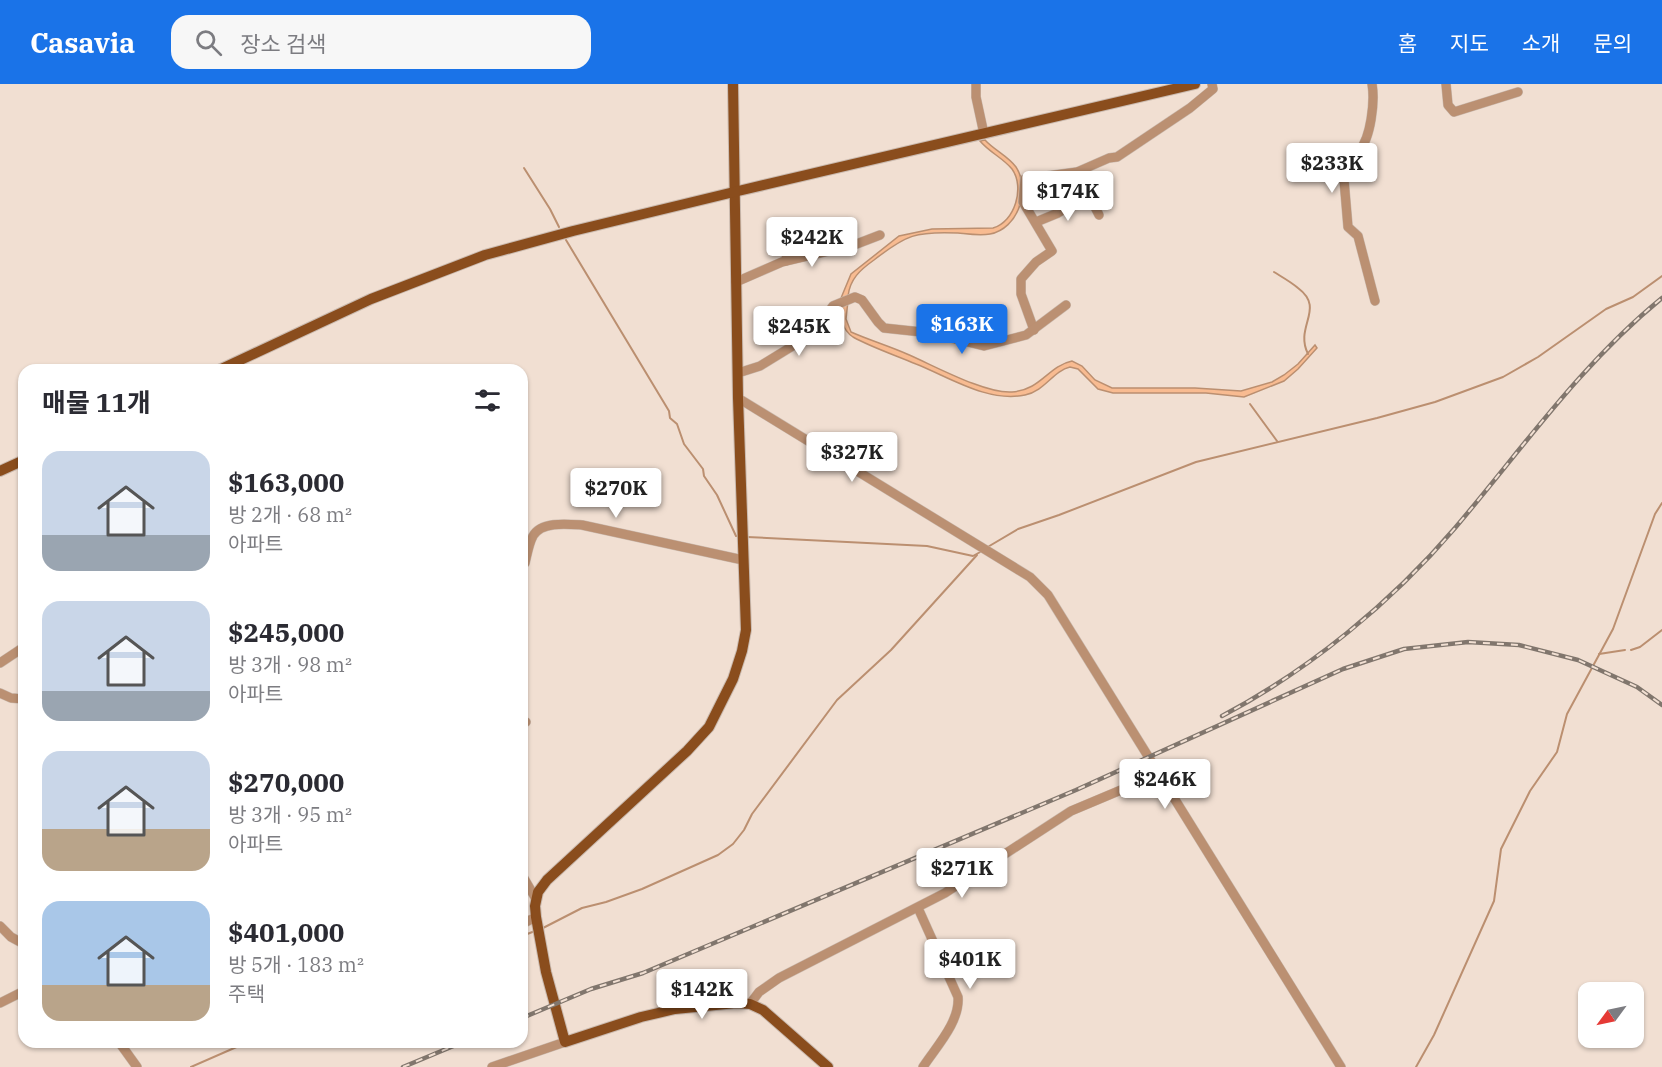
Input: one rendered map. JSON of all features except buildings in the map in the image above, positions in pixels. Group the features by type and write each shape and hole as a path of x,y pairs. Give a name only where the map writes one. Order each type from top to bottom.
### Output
{"main road":[{"path":"733,84 738,398 746,630 742,651 733,680 709,727 687,751 547,880 538,892 537,926 546,972 565,1042 641,1017 675,1009 735,1003 750,1004 763,1010 828,1067"},
{"path":"232,364 371,299 478,258 573,231 1195,84"},
{"path":"0,471 18,464"}],"street":[{"path":"976,84 979,135"},
{"path":"1034,330 1021,294 1021,279 1036,262 1052,251 1023,202 1025,179 1077,172 1117,157 1213,89 1212,84"},
{"path":"1372,84 1372,108 1367,134 1359,152 1346,162 1344,168 1348,227 1358,236 1376,301"},
{"path":"1446,84 1448,105 1454,112 1518,92"},
{"path":"1077,172 1099,215"},
{"path":"1036,222 1058,213 1088,195"},
{"path":"786,261 788,240 809,223"},
{"path":"736,282 786,261 880,235"},
{"path":"738,373 760,366 804,339 833,306 855,297 862,300 885,328 946,336 979,345 992,345 1026,335 1066,305"},
{"path":"738,398 1030,577 1048,595 1341,1067"},
{"path":"528,553 537,531 552,525 566,524 582,525 743,560"},
{"path":"0,663 18,651"},
{"path":"0,693 18,699"},
{"path":"750,1004 759,992 779,978 918,908 975,875 1071,811 1159,774"},
{"path":"528,885 536,899"},
{"path":"918,908 958,997 959,1006 955,1018 923,1067"},
{"path":"528,925 537,926"},
{"path":"0,926 18,941"},
{"path":"0,1003 18,994"},
{"path":"492,1067 565,1042"},
{"path":"123,1048 137,1067"}],"shaded area":[{"path":"985,140 1013,163 1020,176 1022,197 1008,225 1000,231 986,235 932,233 912,236 895,245 860,271 853,280 848,296 841,298 851,274 899,236 932,229 993,228 1007,219 1018,194 1016,176 1008,165 980,141"},
{"path":"848,301 846,319 851,332 974,384 1001,391 1012,392 1030,387 1057,368 1072,361 1082,366 1095,380 1112,388 1195,388 1241,391 1272,382 1298,364 1315,345 1317,348 1284,381 1244,397 1206,393 1113,393 1098,389 1078,369 1070,367 1059,372 1032,393 997,395 969,387 853,337 846,330 842,318 841,304"}],"waterway":[{"path":"524,168 559,227"},
{"path":"566,240 669,411 670,418 677,424 684,444 703,469 704,476 717,495 736,536 739,536"},
{"path":"1274,272 1298,288 1309,303 1310,311 1304,335 1308,354"},
{"path":"986,548 1018,529 1196,462 1435,402 1503,377 1538,357 1606,309 1633,297 1662,276"},
{"path":"1250,404 1277,441"},
{"path":"1416,1067 1434,1035 1494,901 1501,849 1530,791 1557,752 1567,714 1613,629 1655,514 1662,503"},
{"path":"747,537 927,546 973,556 982,551"},
{"path":"543,928 582,908 642,889 718,855 733,844 744,830 752,814 837,700 891,650 977,555"},
{"path":"1631,650 1640,647 1662,630"},
{"path":"1599,654 1625,650"},
{"path":"528,934 535,931"},
{"path":"191,1067 234,1048"}],"railway":[{"path":"1222,716 1286,678 1317,656 1404,583 1455,528 1579,379 1605,351 1662,298"},
{"path":"528,1015 591,989 643,973 1076,790 1343,669 1404,649 1468,642 1519,645 1578,660 1637,687 1662,705"},
{"path":"403,1067 449,1048"}]}
